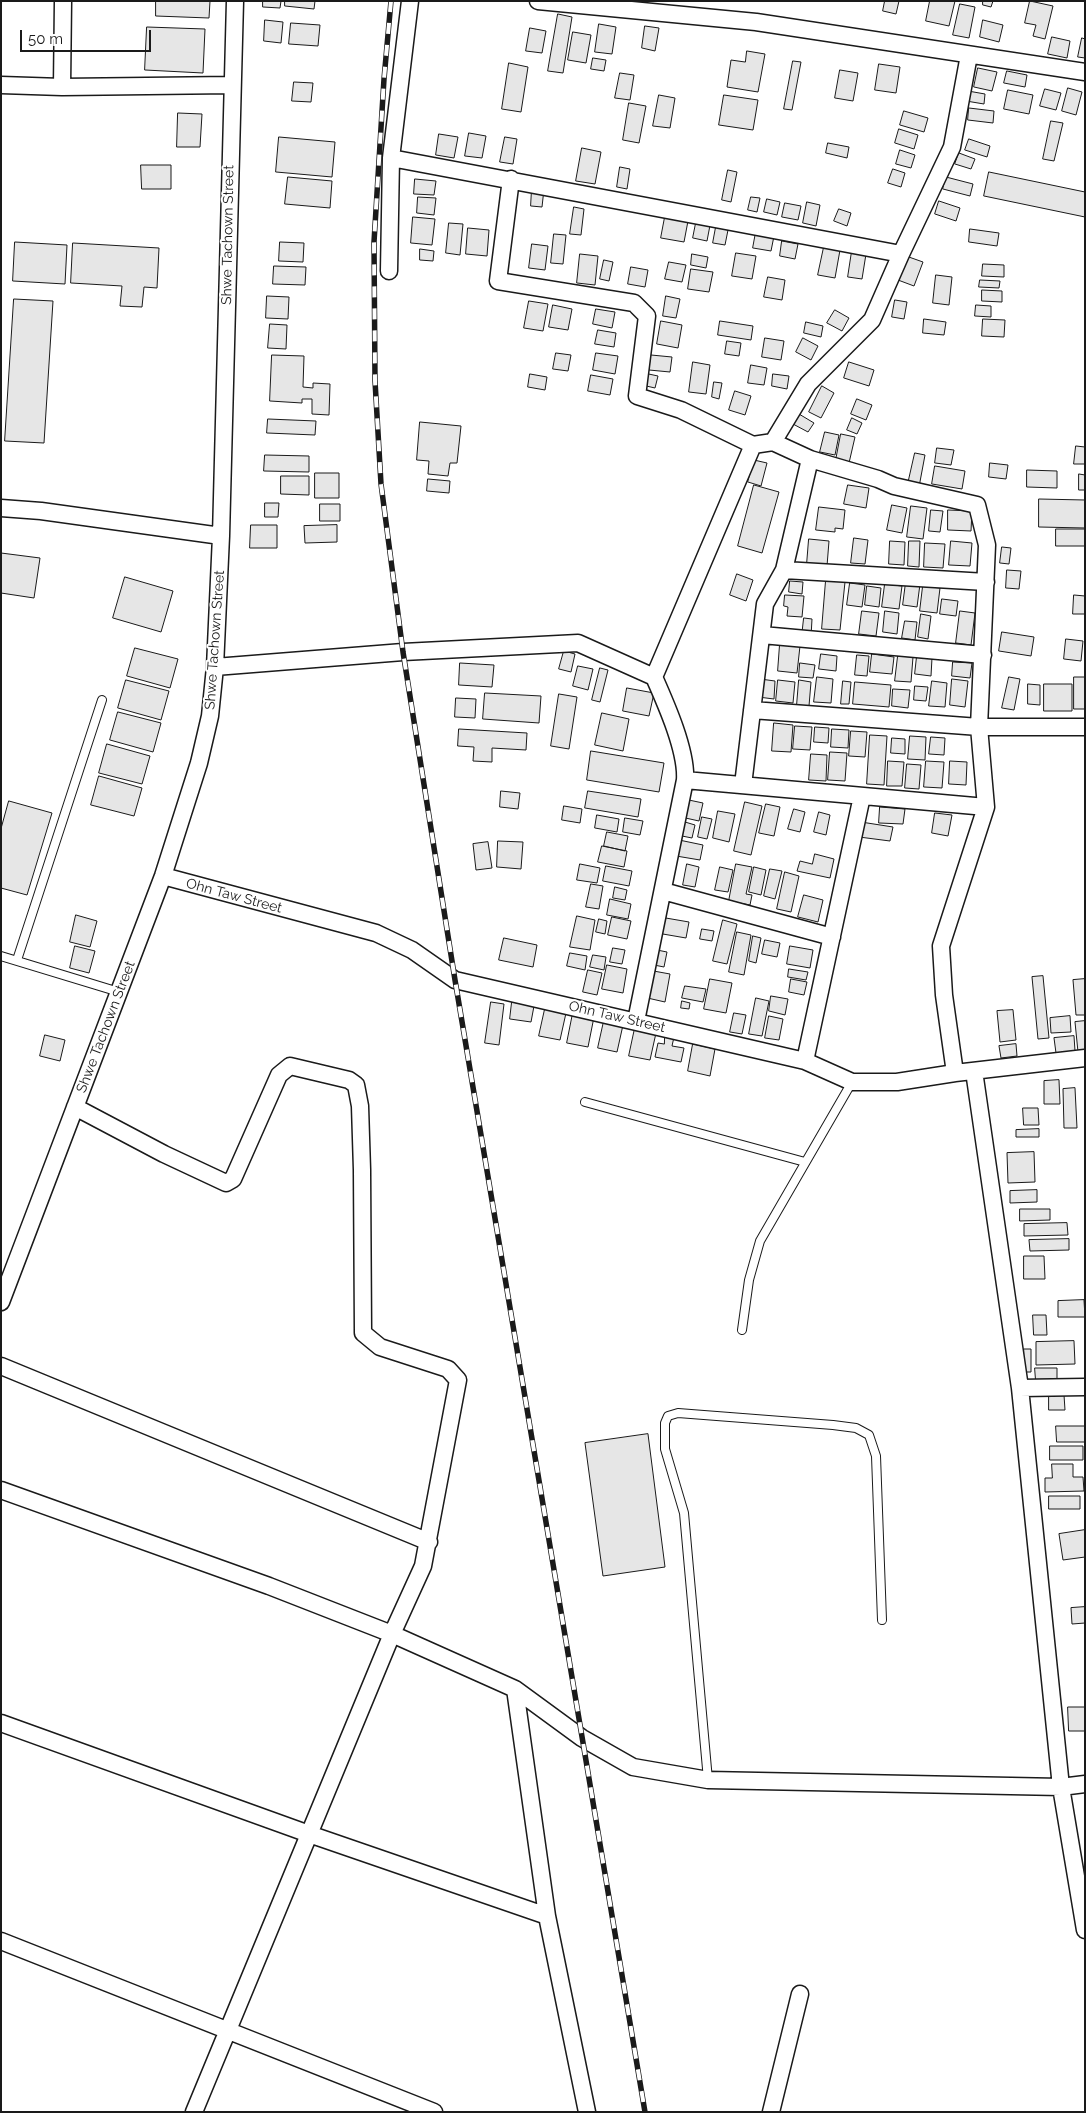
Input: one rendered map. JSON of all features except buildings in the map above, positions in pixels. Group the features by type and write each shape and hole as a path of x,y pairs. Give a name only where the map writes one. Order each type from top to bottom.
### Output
{"street":[{"path":"62,87 63,1"},
{"name":"Shwe Tachown Street","path":"1,1302 163,876 199,763 210,716 215,667 221,536 235,1"},
{"path":"389,271 390,158 410,1"},
{"path":"538,1 756,22 1085,72"},
{"path":"773,442 808,384 872,320 901,254 952,148 969,55"},
{"path":"1,85 62,87 232,85"},
{"path":"390,158 511,179 901,254"},
{"path":"511,179 498,281 634,303 647,316 637,396 681,410 753,444 773,442 810,459 878,479 894,486 976,505 987,545 979,728 986,807 941,946 944,995 955,1073"},
{"path":"654,677 753,444"},
{"path":"743,785 766,604 784,570 810,459"},
{"path":"1,508 41,511 221,536"},
{"path":"784,570 986,582"},
{"path":"762,635 983,655"},
{"path":"215,667 403,652 578,643 654,677 666,704 686,768 636,1021"},
{"path":"752,710 979,728 1085,727"},
{"path":"685,780 986,807"},
{"path":"805,1061 862,796"},
{"name":"Ohn Taw Street","path":"163,876 376,934 412,950 455,980 805,1061 852,1082 897,1082 955,1073 1085,1058"},
{"path":"663,891 832,938"},
{"path":"76,1107 164,1154 226,1182 233,1179 279,1075 290,1066 349,1080 356,1084 360,1106 362,1152 363,1333 380,1347 448,1370 458,1380 423,1566 392,1634 194,2112"},
{"path":"974,1071 1020,1388 1060,1787 1085,1930"},
{"path":"1,1366 429,1542"},
{"path":"1020,1388 1085,1386"},
{"path":"1,1490 269,1586 392,1634 515,1689 582,1738 633,1767 708,1780 1060,1787 1085,1784"},
{"path":"515,1689 547,1916 587,2112"},
{"path":"1,1723 309,1834 547,1916"},
{"path":"1,1941 434,2112"},
{"path":"771,2112 800,1994"}],"lane":[{"path":"17,960 102,700"},
{"path":"1,956 119,992"},
{"path":"742,1330 749,1280 760,1241 852,1082"},
{"path":"585,1102 805,1162"},
{"path":"708,1780 684,1513 665,1449 664,1423 668,1416 678,1414 833,1425 856,1428 868,1435 876,1456 882,1620"}],"railway":[{"path":"391,1 374,242 375,381 381,484 403,652 455,980 645,2112"}]}
